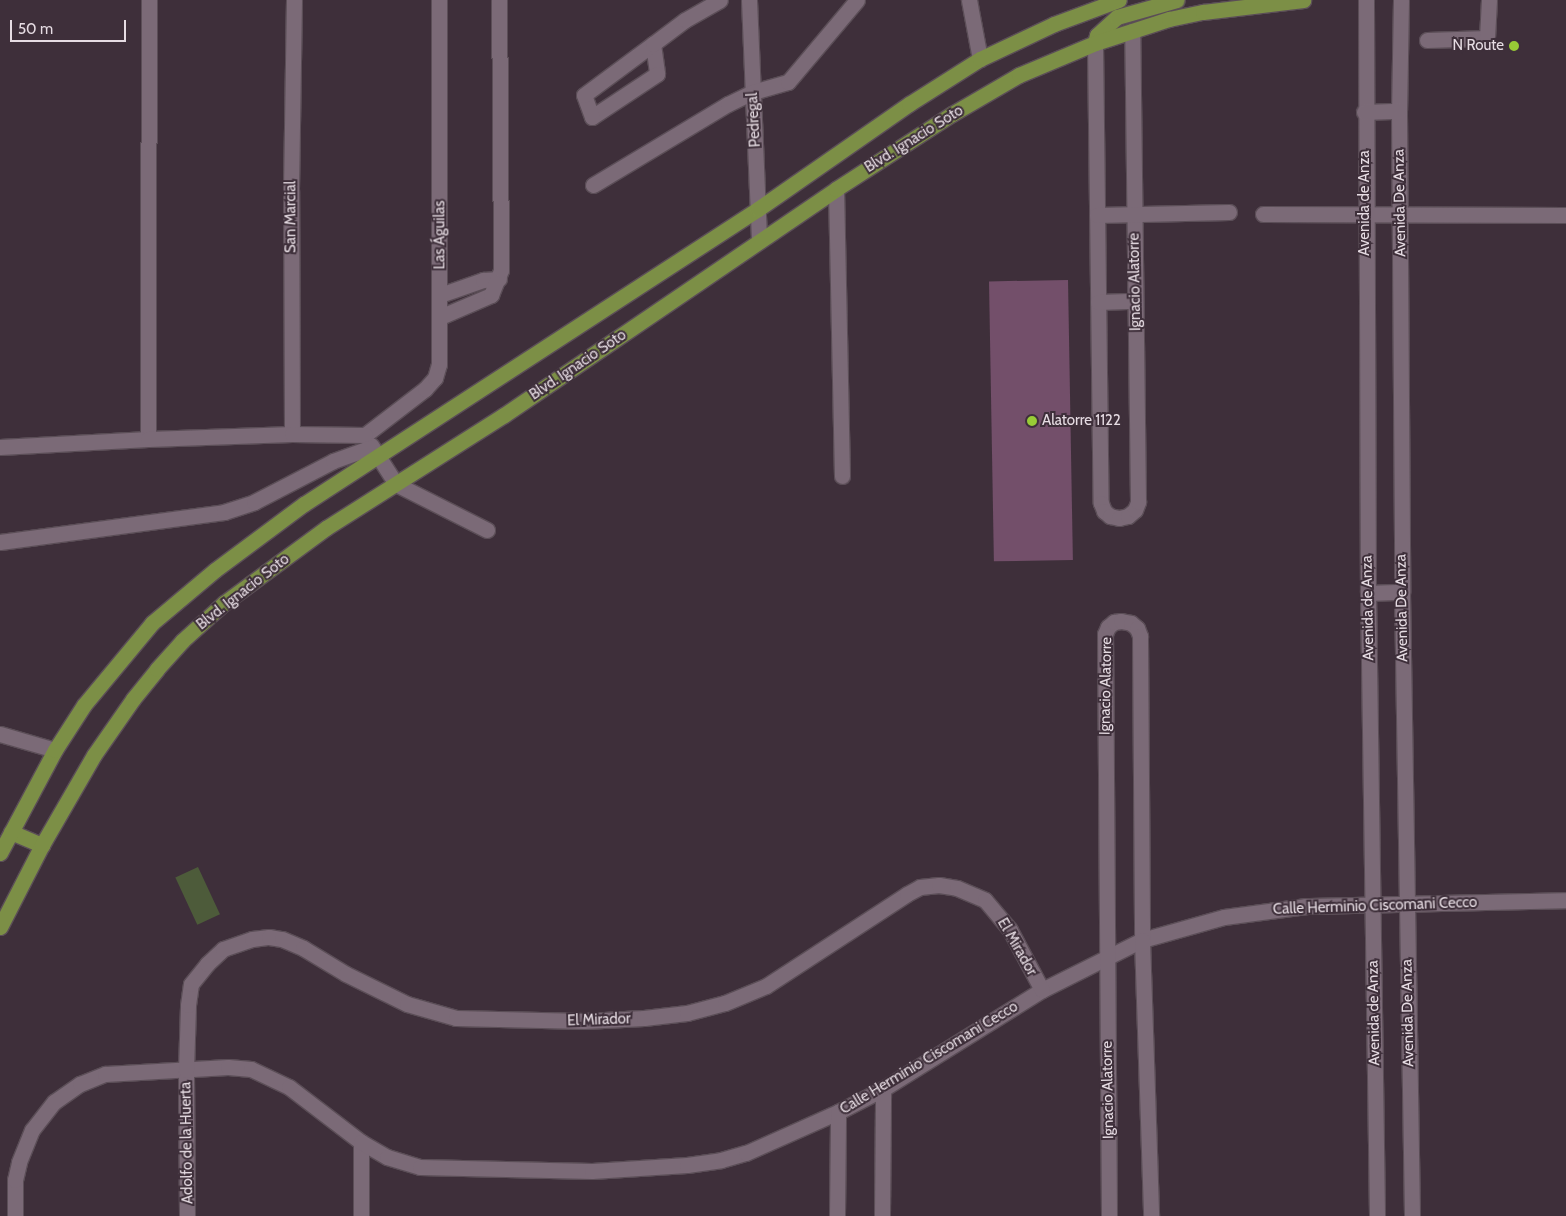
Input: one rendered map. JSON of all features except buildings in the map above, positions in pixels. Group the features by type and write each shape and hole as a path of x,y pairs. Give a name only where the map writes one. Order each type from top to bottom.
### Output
{"main road":[{"name":"Blvd. Ignacio Soto","path":"0,853 55,750 84,705 152,623 177,600 304,504 371,446 758,209 864,133 980,59 1054,24 1119,0"},
{"path":"1095,43 1097,35 1116,17 1177,0"},
{"name":"Blvd. Ignacio Soto","path":"0,927 42,845 94,756 133,699 182,641 224,603 326,528 504,415 836,189 952,114 1019,75 1095,43 1203,12 1303,0"},
{"path":"11,832 42,845"}],"street":[{"path":"148,439 149,0"},
{"name":"San Marcial","path":"292,434 291,190 294,0"},
{"name":"Las Águilas","path":"0,542 224,512 254,502 333,462 371,446 435,378 439,364 440,317 439,0"},
{"path":"440,317 491,295 499,279 502,260 499,0"},
{"path":"653,44 657,74 592,117 584,95 685,20 720,0"},
{"name":"Pedregal","path":"749,0 760,241"},
{"path":"593,185 728,104 753,92 788,82 857,0"},
{"path":"970,0 980,59"},
{"name":"Avenida de Anza","path":"1366,0 1364,112 1368,593 1377,1216"},
{"name":"Avenida De Anza","path":"1401,0 1399,111 1402,592 1412,1216"},
{"path":"1427,40 1487,38 1488,0"},
{"name":"Ignacio Alatorre","path":"1095,43 1101,503 1104,511 1110,516 1119,518 1128,516 1135,510 1138,502 1132,31"},
{"path":"1364,112 1399,111"},
{"path":"836,189 842,476"},
{"path":"1097,215 1229,212"},
{"path":"1262,214 1566,215"},
{"path":"440,295 483,280 499,279"},
{"path":"1098,302 1135,301"},
{"path":"0,447 292,434 371,446 396,484 487,530"},
{"path":"1368,593 1402,592"},
{"name":"Ignacio Alatorre","path":"1109,1216 1105,634 1108,627 1114,622 1121,621 1131,623 1137,628 1140,636 1142,940 1151,1216"},
{"path":"0,734 55,750"},
{"name":"El Mirador","path":"186,1070 188,1005 191,984 206,964 223,949 252,939 269,937 282,939 303,948 346,974 407,1004 456,1018 584,1021 644,1018 687,1013 725,1003 766,986 906,894 920,887 939,886 957,888 972,894 991,907 1010,930 1042,990"},
{"name":"Calle Herminio Ciscomani Cecco","path":"15,1216 16,1180 19,1162 32,1130 54,1102 80,1084 105,1074 228,1067 251,1069 289,1087 361,1142 387,1157 420,1166 592,1171 721,1160 746,1153 838,1112 883,1089 1042,990 1106,956 1142,940 1224,917 1263,910 1306,906 1566,900"},
{"name":"Adolfo de la Huerta","path":"186,1070 187,1216"},
{"path":"882,1216 883,1089"},
{"path":"837,1216 838,1112"},
{"path":"361,1142 361,1216"}],"green space":[{"path":"198,867 220,914 197,925 175,878"}],"place":[{"name":"N Route","path":"1514,46"},
{"name":"Alatorre 1122","path":"1032,421"}]}
